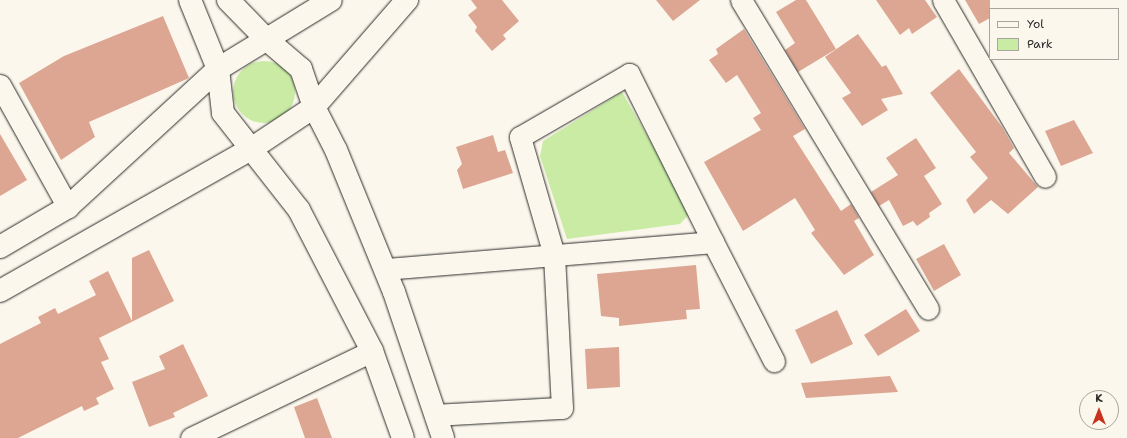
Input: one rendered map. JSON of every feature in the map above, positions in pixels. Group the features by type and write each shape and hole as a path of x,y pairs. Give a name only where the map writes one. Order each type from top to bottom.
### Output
{"main road":[{"path":"190,0 218,69 223,113 299,210 372,351 403,438"},
{"path":"228,0 266,39 300,69 314,107 336,150 385,269 443,438"},
{"path":"0,247 68,207 218,69 331,0"},
{"path":"0,291 251,149 314,107 407,0"}],"street":[{"path":"741,0 928,309"},
{"path":"943,0 1045,177"},
{"path":"435,415 562,408 554,255 520,137 629,74 774,361"},
{"path":"0,85 68,207"},
{"path":"385,269 713,242"},
{"path":"191,438 372,351"}],"green space":[{"path":"264,61 276,63 286,70 293,80 295,92 293,104 286,114 276,121 264,123 252,121 242,114 235,104 233,92 235,80 242,70 252,63"},
{"path":"622,92 691,212 680,224 567,239 540,156 543,141"}],"building":[{"path":"471,0 502,0 519,21 503,35 506,39 492,51 475,31 477,27 468,15 477,8"},
{"path":"656,0 700,0 673,21"},
{"path":"796,0 806,0 836,49 798,72 785,50 795,43 776,12"},
{"path":"876,0 925,0 937,17 912,34 909,28 900,35"},
{"path":"965,0 990,0 989,19 979,24"},
{"path":"163,16 189,78 89,122 95,137 61,160 19,83 64,56"},
{"path":"744,29 805,129 793,136 841,211 851,204 859,218 854,221 874,255 844,275 811,233 815,230 795,198 743,231 704,162 761,130 753,118 761,113 737,75 726,83 709,60 718,54 716,49"},
{"path":"858,34 882,67 886,65 903,94 881,99 888,110 862,126 842,98 851,93 825,57"},
{"path":"959,69 1002,127 1014,148 1009,153 1038,187 1008,214 991,200 974,214 966,200 988,178 970,157 976,152 930,93"},
{"path":"1074,120 1093,153 1061,166 1045,131"},
{"path":"0,134 27,180 0,196"},
{"path":"493,135 498,152 505,150 513,173 463,189 457,170 462,164 456,147"},
{"path":"916,138 936,168 924,176 942,204 929,213 930,217 917,226 913,221 903,226 889,200 879,206 871,192 898,175 886,158"},
{"path":"944,244 961,275 934,291 916,259"},
{"path":"149,250 174,301 99,338 109,359 101,362 114,389 96,398 99,404 84,411 82,406 18,438 0,438 0,344 41,323 38,317 55,308 58,314 96,295 89,281 108,271 132,321 132,258"},
{"path":"696,265 700,309 686,310 687,319 619,326 619,318 601,316 597,274"},
{"path":"906,309 920,331 878,356 864,335"},
{"path":"837,310 853,344 811,364 795,330"},
{"path":"183,344 208,396 173,413 175,417 149,427 132,382 165,369 159,356"},
{"path":"619,347 620,387 587,389 585,349"},
{"path":"890,376 898,392 806,398 801,383"},
{"path":"317,398 332,438 305,438 294,407"}]}
